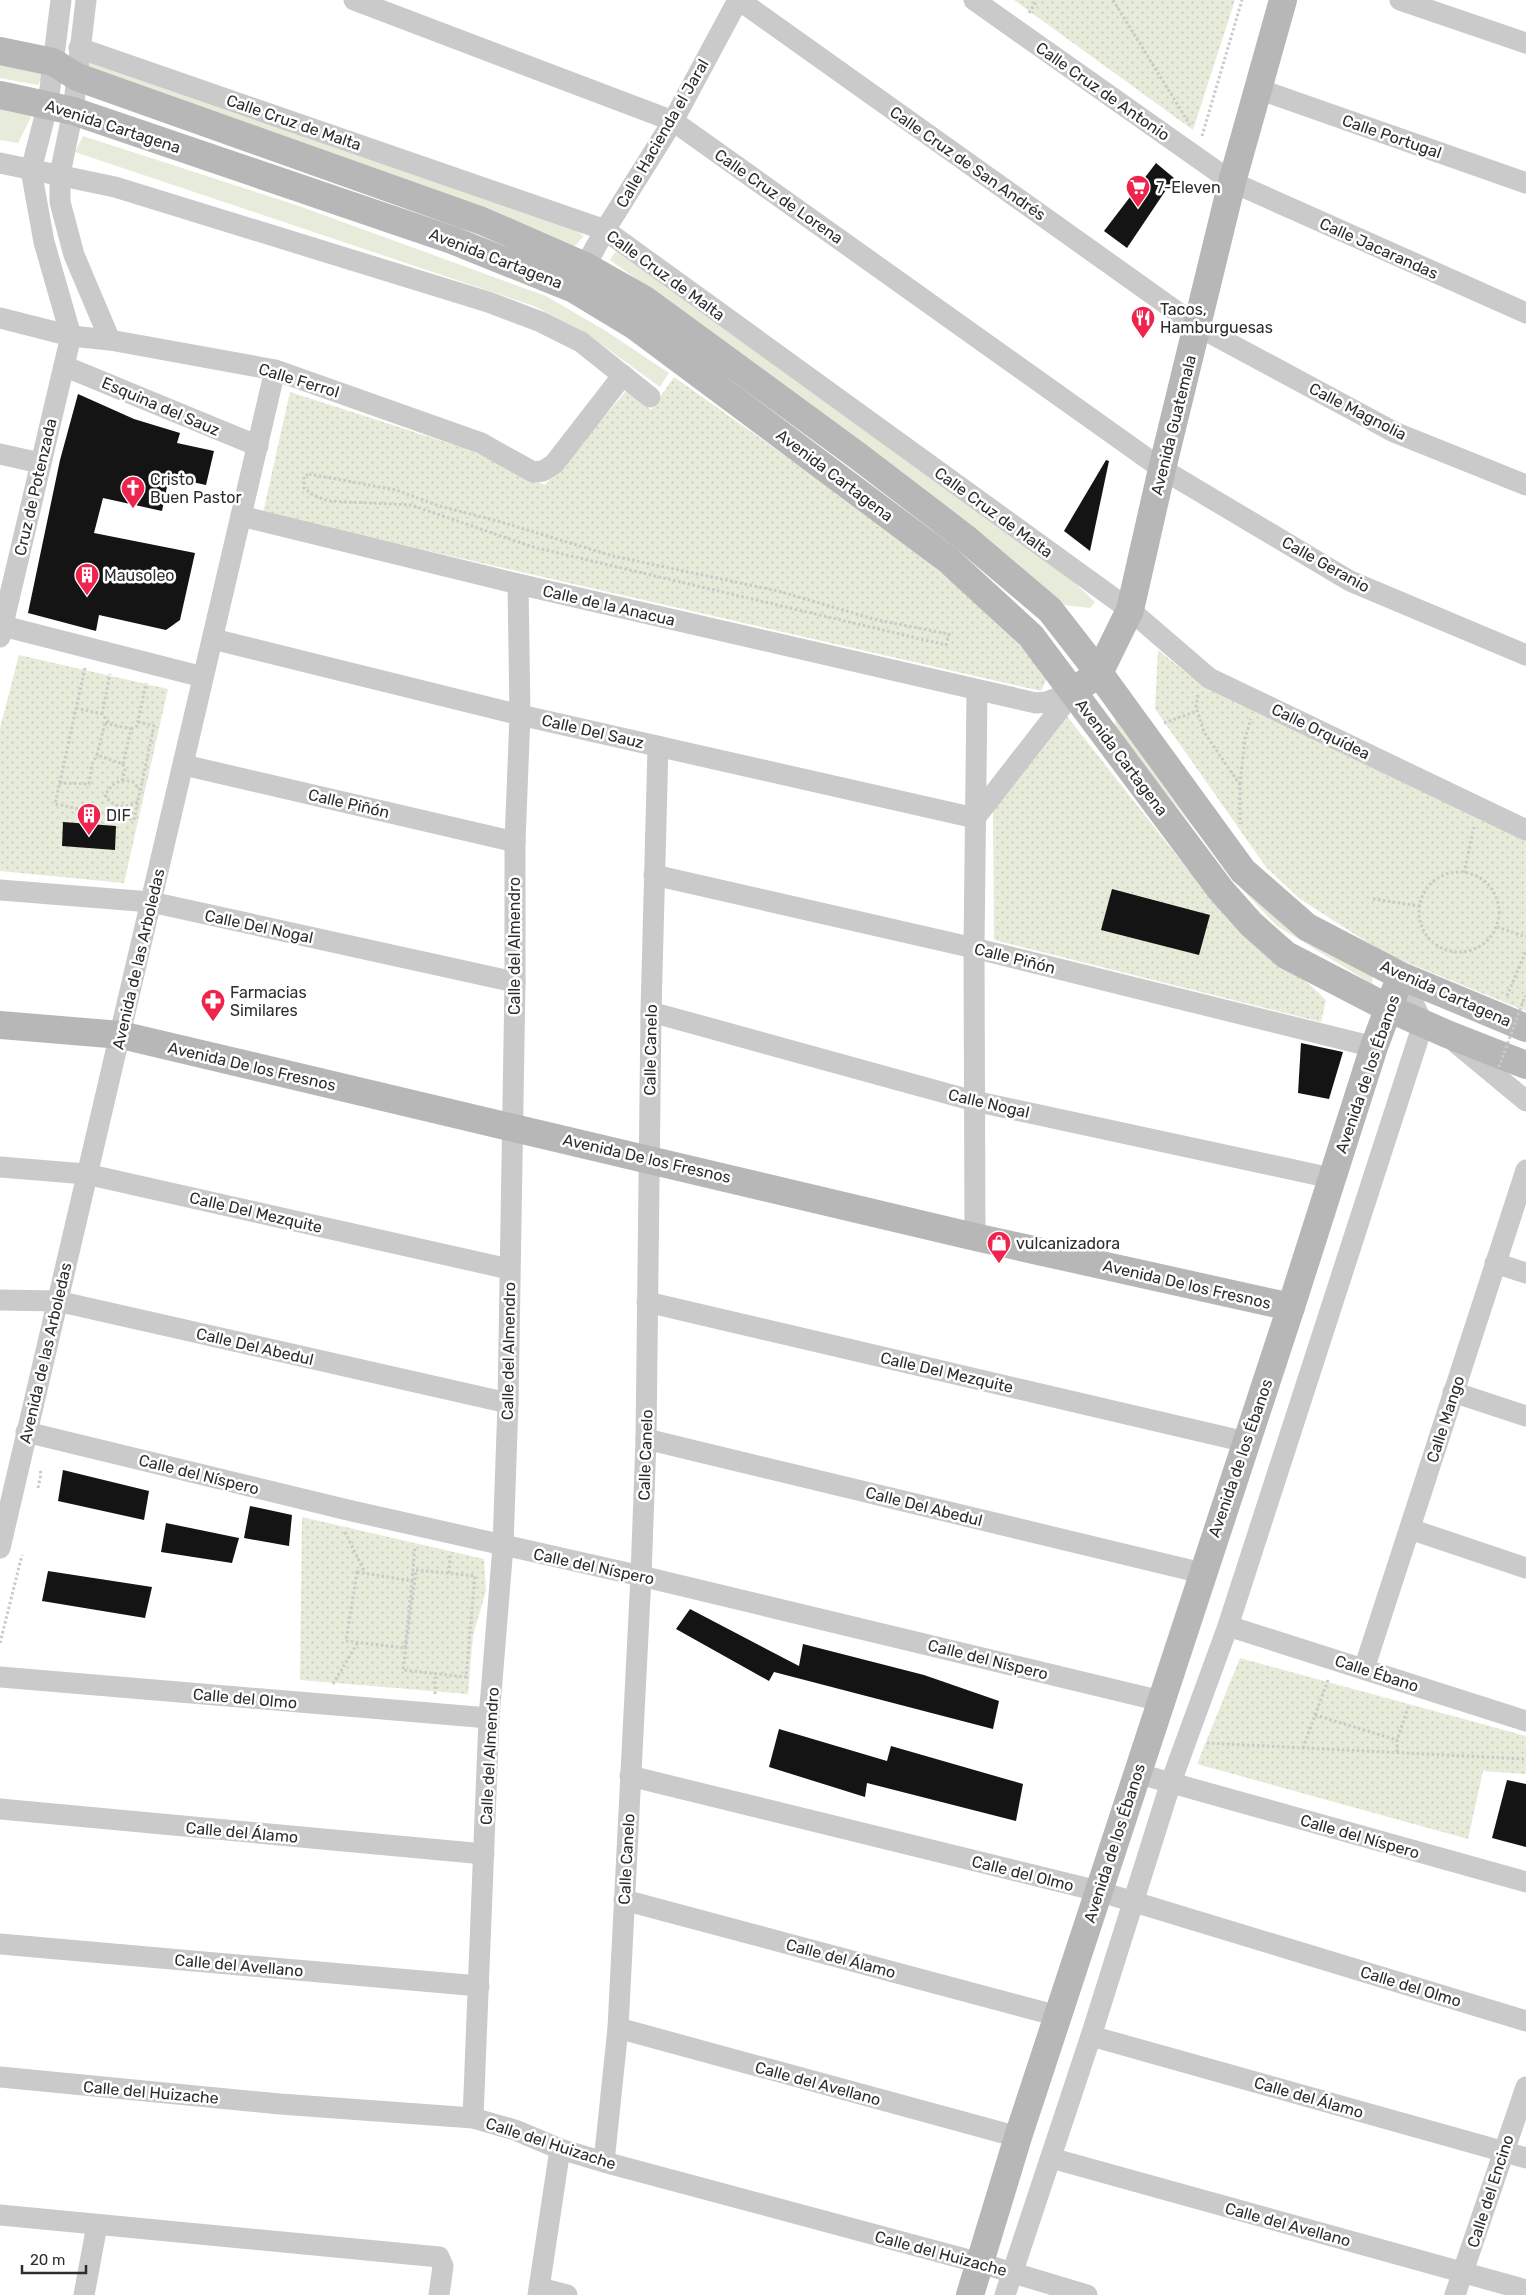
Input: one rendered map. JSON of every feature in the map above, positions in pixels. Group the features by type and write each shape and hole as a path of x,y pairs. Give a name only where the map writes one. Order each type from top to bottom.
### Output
{"street":[{"path":"61,0 53,62 61,108 60,202 74,255 110,340"},
{"path":"71,336 44,242 31,170 76,77 86,0"},
{"name":"Calle Cruz de Lorena","path":"354,0 673,121 1162,469"},
{"name":"Calle Hacienda el Jaral","path":"579,277 605,230 673,121 739,0"},
{"name":"Calle Cruz de San Andrés","path":"739,0 1197,326"},
{"name":"Calle Cruz de Antonio","path":"974,0 1232,182"},
{"name":"Avenida Guatemala","path":"1099,673 1130,610 1162,469 1232,182 1283,0"},
{"path":"1400,0 1526,43"},
{"path":"53,62 79,48"},
{"name":"Calle Cruz de Malta","path":"79,48 605,230 1130,610"},
{"name":"Avenida Cartagena","path":"0,51 53,62 76,77 482,221 579,277 635,326 947,558 1031,636 1220,889 1251,924 1286,955 1388,1008 1526,1065"},
{"name":"Calle Portugal","path":"1258,90 1526,183"},
{"name":"Avenida Cartagena","path":"0,95 61,108 452,240 579,277 645,300 858,456 964,537 1050,610 1099,673 1243,871 1307,927 1401,976 1526,1028"},
{"path":"0,163 115,187 488,302 541,322 581,342 650,397"},
{"name":"Calle Jacarandas","path":"1232,182 1526,313"},
{"name":"Calle Ferrol","path":"0,318 71,336 110,340 275,370 481,443 533,472 543,472 554,464 622,374"},
{"name":"Calle Magnolia","path":"1197,326 1394,432 1526,484"},
{"name":"Cruz de Potenzada","path":"1,632 5,591 40,463 71,336"},
{"name":"Esquina del Sauz","path":"64,366 258,446"},
{"name":"Avenida de las Arboledas","path":"0,1548 275,370"},
{"path":"0,454 40,463"},
{"name":"Calle Geranio","path":"1162,469 1350,581 1526,655"},
{"name":"Calle de la Anacua","path":"240,516 518,584 1036,703 1046,702 1073,692"},
{"name":"Calle del Almendro","path":"473,2118 490,1718 503,1546 508,1403 515,982 515,842 520,715 518,584"},
{"name":"Calle Orquídea","path":"1130,610 1209,678 1526,830"},
{"path":"1,632 203,677"},
{"name":"Calle Del Sauz","path":"213,639 520,715 975,818"},
{"path":"975,818 1073,692 1099,673"},
{"path":"975,1236 974,948 977,690"},
{"name":"Calle Canelo","path":"604,2162 618,2028 641,1576 646,1439 648,1158 658,746"},
{"name":"Calle Piñón","path":"184,765 515,842"},
{"name":"Calle Piñón","path":"654,875 974,948 1374,1047"},
{"name":"Calle Del Nogal","path":"0,890 151,902 515,982"},
{"name":"Avenida de los Ébanos","path":"970,2295 1018,2137 1136,1773 1291,1307 1374,1047 1401,976"},
{"name":"Avenida de los Ébanos","path":"1401,976 1435,1029"},
{"name":"Calle Nogal","path":"651,1012 974,1100 1331,1178"},
{"name":"Avenida De los Fresnos","path":"0,1026 121,1035 975,1236 1291,1307"},
{"path":"1005,2295 1091,2036 1171,1782 1228,1626 1435,1029 1526,1101"},
{"name":"Calle Del Mezquite","path":"0,1167 86,1174 509,1269"},
{"name":"Calle Mango","path":"1364,1669 1526,1170"},
{"path":"1495,1263 1526,1273"},
{"name":"Calle Del Abedul","path":"0,1300 57,1301 508,1403"},
{"name":"Calle Del Mezquite","path":"647,1302 1246,1442"},
{"path":"1454,1392 1526,1416"},
{"name":"Calle del Níspero","path":"26,1432 503,1546 641,1576 1161,1701"},
{"name":"Calle Del Abedul","path":"646,1439 1202,1573"},
{"path":"1410,1529 1526,1568"},
{"name":"Calle Ébano","path":"1228,1626 1526,1721"},
{"name":"Calle del Olmo","path":"0,1677 490,1718"},
{"name":"Calle del Níspero","path":"1136,1773 1526,1882"},
{"name":"Calle del Olmo","path":"630,1776 1098,1891 1526,2021"},
{"name":"Calle del Álamo","path":"0,1810 484,1854"},
{"name":"Calle del Álamo","path":"624,1900 1058,2016"},
{"name":"Calle del Avellano","path":"0,1944 479,1986"},
{"name":"Calle del Avellano","path":"618,2028 1018,2137"},
{"name":"Calle del Álamo","path":"1091,2036 1526,2158"},
{"name":"Calle del Huizache","path":"0,2077 280,2104 473,2118 515,2130 560,2149 604,2162 1013,2273 1087,2295"},
{"name":"Calle del Encino","path":"1455,2295 1502,2152 1526,2087"},
{"path":"560,2149 539,2291 567,2295"},
{"name":"Calle del Avellano","path":"1051,2158 1526,2290"},
{"path":"0,2215 439,2257 443,2266 438,2295"},
{"path":"84,2295 97,2225"}],"path":[{"path":"1027,16 1037,0"},
{"path":"1113,0 1193,130"},
{"path":"1196,136 1200,142 1242,0"},
{"path":"310,474 396,490 439,506 501,522 613,556 778,591 876,620 949,634 946,644 562,554 534,547 411,505 328,501 313,495 304,488 302,481 304,476 310,474"},
{"path":"87,663 54,804 134,820 154,726 138,722"},
{"path":"102,714 111,668"},
{"path":"59,783 89,784 92,764 97,755 105,724 131,729 137,726 148,677"},
{"path":"1199,692 1196,707 1204,732 1240,785"},
{"path":"76,708 102,714 110,724"},
{"path":"1161,724 1197,711"},
{"path":"1240,825 1240,785 1245,738 1253,714"},
{"path":"122,780 125,770 123,764 131,729"},
{"path":"97,755 123,764"},
{"path":"138,801 129,807 114,805 108,801 105,795 112,786 122,780 133,782 140,791"},
{"path":"1464,872 1475,820"},
{"path":"1464,872 1484,880 1494,892 1499,906 1497,927 1491,937 1473,950 1450,951 1440,947 1424,931 1420,920 1420,906 1427,888 1435,881 1449,874 1464,872"},
{"path":"1373,899 1420,906"},
{"path":"1497,927 1526,937"},
{"path":"1503,1005 1526,950"},
{"path":"1521,962 1526,964"},
{"path":"1499,1067 1525,996"},
{"path":"344,1529 366,1574"},
{"path":"412,1581 357,1572 346,1641 404,1648 412,1581 415,1538"},
{"path":"449,1574 451,1547"},
{"path":"416,1570 475,1576 466,1677 435,1674 403,1670 416,1570"},
{"path":"330,1689 359,1642"},
{"path":"435,1674 435,1697"},
{"path":"1319,1676 1337,1682"},
{"path":"1303,1748 1328,1680"},
{"path":"1400,1702 1418,1708"},
{"path":"1397,1752 1397,1740 1409,1705"},
{"path":"1315,1715 1397,1740"},
{"path":"1203,1747 1206,1740 1303,1748 1526,1759"}],"green space":[{"path":"1014,0 1235,0 1193,130"},
{"path":"87,56 563,222 584,236 574,247 84,69"},
{"path":"0,64 44,74 38,85 0,78"},
{"path":"0,105 33,113 18,143 0,140"},
{"path":"83,136 296,205 546,296 606,331 669,373 660,387 583,331 534,306 75,152"},
{"path":"619,246 1063,572 1095,602 1090,608 1064,605 853,436 610,260"},
{"path":"674,377 897,535 1000,624 1048,676 1041,691 263,513 290,392 470,450 545,485 627,390 651,410"},
{"path":"1158,650 1203,686 1526,838 1526,1011 1384,953 1300,899 1266,867 1155,709"},
{"path":"19,655 168,689 124,883 0,871 0,728"},
{"path":"1116,712 1242,874 1373,973 1372,984 1277,926 1241,888 1115,728"},
{"path":"1066,715 1188,870 1326,1000 1321,1022 994,940 993,808"},
{"path":"302,1517 484,1559 486,1591 473,1635 468,1694 300,1680"},
{"path":"1240,1658 1526,1736 1526,1774 1483,1771 1468,1839 1197,1764"}],"building":[{"path":"1156,163 1174,178 1127,248 1104,231"},
{"name":"Cristo Buen Pastor","path":"78,394 134,419 180,433 177,443 214,451 206,485 169,477 162,511 103,498 94,533 195,553 180,620 166,630 99,615 96,631 28,613 60,460"},
{"path":"1106,460 1109,461 1090,551 1064,531"},
{"name":"DIF","path":"63,822 116,826 115,850 62,846"},
{"path":"1112,889 1210,915 1199,955 1101,930"},
{"path":"1301,1043 1343,1052 1329,1099 1298,1093"},
{"path":"63,1470 149,1491 144,1520 58,1501"},
{"path":"250,1506 292,1515 289,1546 244,1538"},
{"path":"166,1523 239,1538 232,1563 161,1552"},
{"path":"48,1571 152,1587 145,1618 42,1601"},
{"path":"690,1609 799,1666 803,1644 924,1675 999,1701 993,1729 774,1672 769,1681 676,1629"},
{"path":"779,1729 887,1761 891,1746 1023,1784 1016,1821 867,1783 865,1797 769,1767"},
{"path":"1507,1780 1526,1784 1526,1847 1492,1838"}],"place":[{"name":"7-Eleven","path":"1138,208"},
{"name":"Tacos, Hamburguesas","path":"1143,339"},
{"name":"Cristo Buen Pastor","path":"133,509"},
{"name":"Mausoleo","path":"87,596"},
{"name":"DIF","path":"89,836"},
{"name":"Farmacias Similares","path":"213,1022"},
{"name":"vulcanizadora","path":"999,1264"}]}
